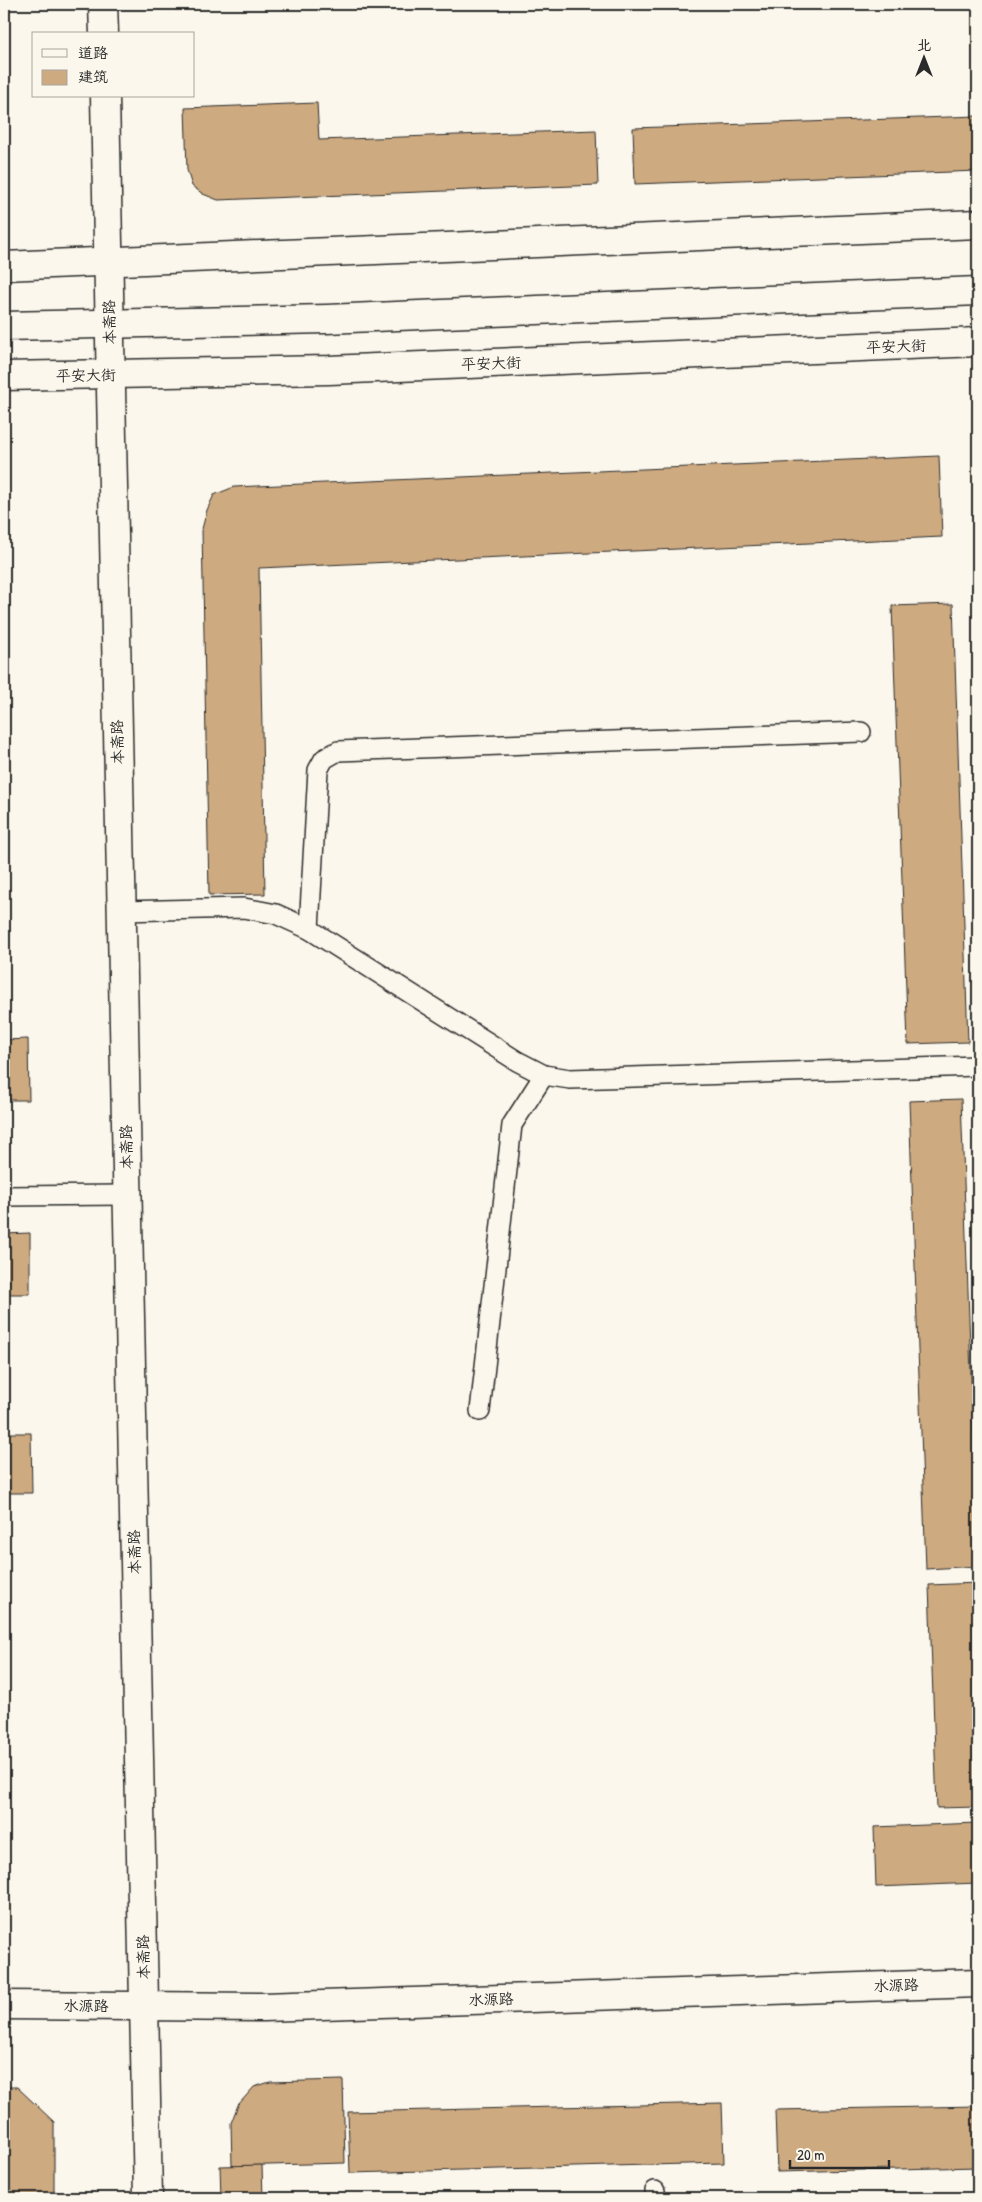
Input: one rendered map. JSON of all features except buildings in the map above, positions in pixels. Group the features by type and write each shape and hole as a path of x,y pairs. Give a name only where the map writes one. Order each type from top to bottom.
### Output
{"street":[{"path":"103,4 104,32"},
{"name":"本斋路","path":"105,98 148,2198"},
{"path":"4,266 978,224"},
{"path":"4,326 327,319 978,291"},
{"name":"平安大街","path":"4,376 329,370 978,342"},
{"name":"水源路","path":"4,2004 263,2007 978,1983"}],"lane":[{"path":"309,929 318,770 324,759 338,750 862,732"},
{"path":"121,910 244,908 276,914 309,929 517,1061 544,1075 570,1079 978,1066"},
{"path":"480,1411 512,1125 544,1075"},
{"path":"4,1196 127,1194"}]}
